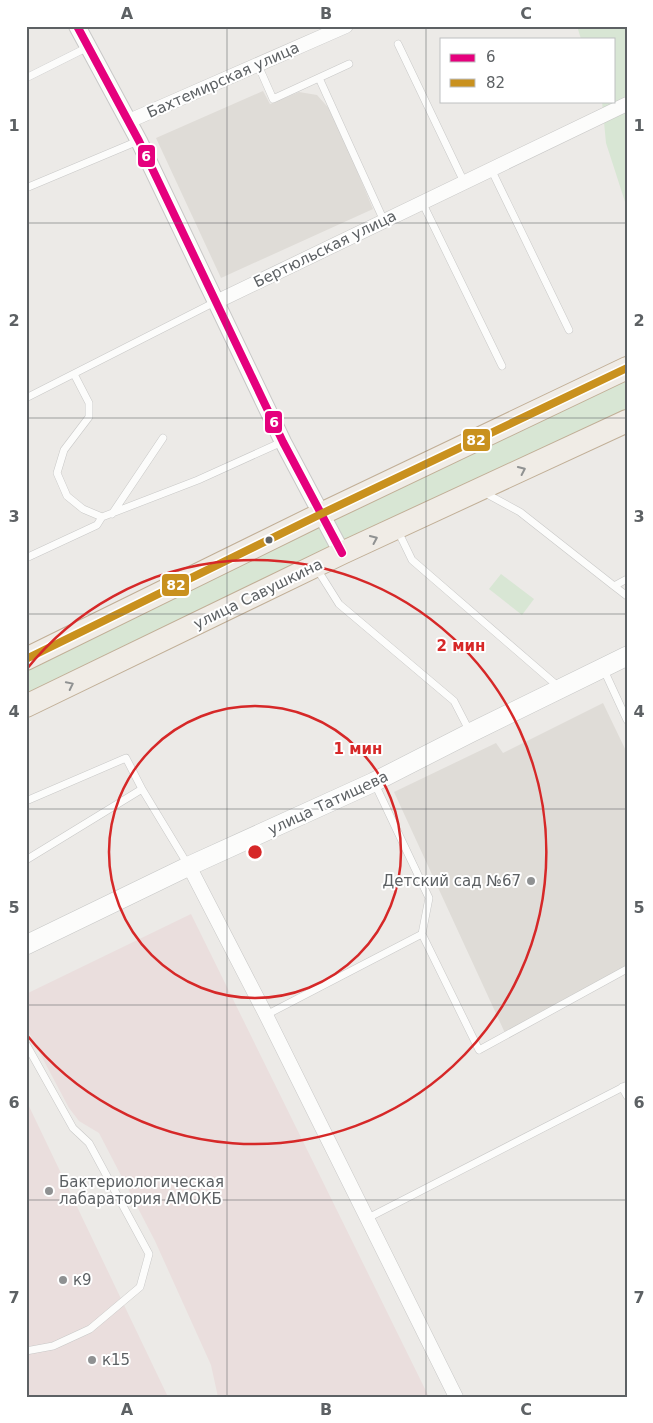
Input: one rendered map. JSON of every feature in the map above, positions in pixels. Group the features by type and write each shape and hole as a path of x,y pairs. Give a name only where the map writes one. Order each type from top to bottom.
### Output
{"highway":[{"path":"26,659 321,514 627,368"},
{"name":"улица Савушкина","path":"26,706 342,553 627,421"}],"main road":[{"name":"улица Татищева","path":"26,945 189,866 374,782 627,656"}],"street":[{"path":"77,26 138,141 282,442 342,553"},
{"name":"Бахтемирская улица","path":"128,122 346,26"},
{"name":"Бертюльская улица","path":"216,302 627,104"},
{"path":"189,866 266,1015 456,1397"}],"lane":[{"path":"398,44 464,182"},
{"path":"26,78 88,47"},
{"path":"258,65 273,99 349,64"},
{"path":"319,78 384,221"},
{"path":"26,188 138,141"},
{"path":"490,169 569,330"},
{"path":"422,202 502,366"},
{"name":"Бертюльская улица","path":"26,398 216,302"},
{"path":"74,374 89,403 89,417 64,450 57,473 67,496 83,509 102,517"},
{"path":"111,514 163,438"},
{"path":"26,558 97,525 102,517 198,480 282,442"},
{"path":"480,490 520,512 627,596"},
{"path":"397,529 412,560 560,688"},
{"path":"315,566 339,604 454,701 470,733"},
{"path":"614,586 627,579"},
{"path":"603,667 627,720"},
{"path":"26,801 126,758 142,789 189,866"},
{"path":"374,782 429,898 422,934 479,1050 627,969"},
{"path":"26,860 142,789"},
{"path":"266,1015 422,934"},
{"path":"26,1044 74,1128 89,1143 149,1254 140,1287 90,1329 53,1346 26,1351"},
{"path":"368,1218 625,1086 627,1096"}],"shaded area":[{"path":"263,91 270,104 299,92 317,95 333,113 373,209 221,278 156,138"},
{"name":"Детский сад №67","path":"603,703 627,753 627,969 505,1033 394,792 496,743 503,753"},
{"path":"191,914 429,1397 218,1397 211,1365 155,1241 99,1133 79,1121 69,1108 26,1027 26,994"},
{"path":"26,1100 168,1397 26,1397"}],"green space":[{"path":"577,26 627,26 627,208 606,143 602,102 616,102 616,38 581,38"},
{"path":"627,368 627,421 26,706 26,659"},
{"path":"501,574 534,599 522,615 489,589"}],"transit line":[{"name":"6","path":"77,26 139,141 283,442 342,553"},
{"name":"82","path":"26,659 321,514 627,368"}],"place":[{"name":"Детский сад №67","path":"531,881"},
{"name":"Бактериологическая лабаратория АМОКБ","path":"49,1191"},
{"name":"к9","path":"63,1280"},
{"name":"к15","path":"92,1360"}]}
